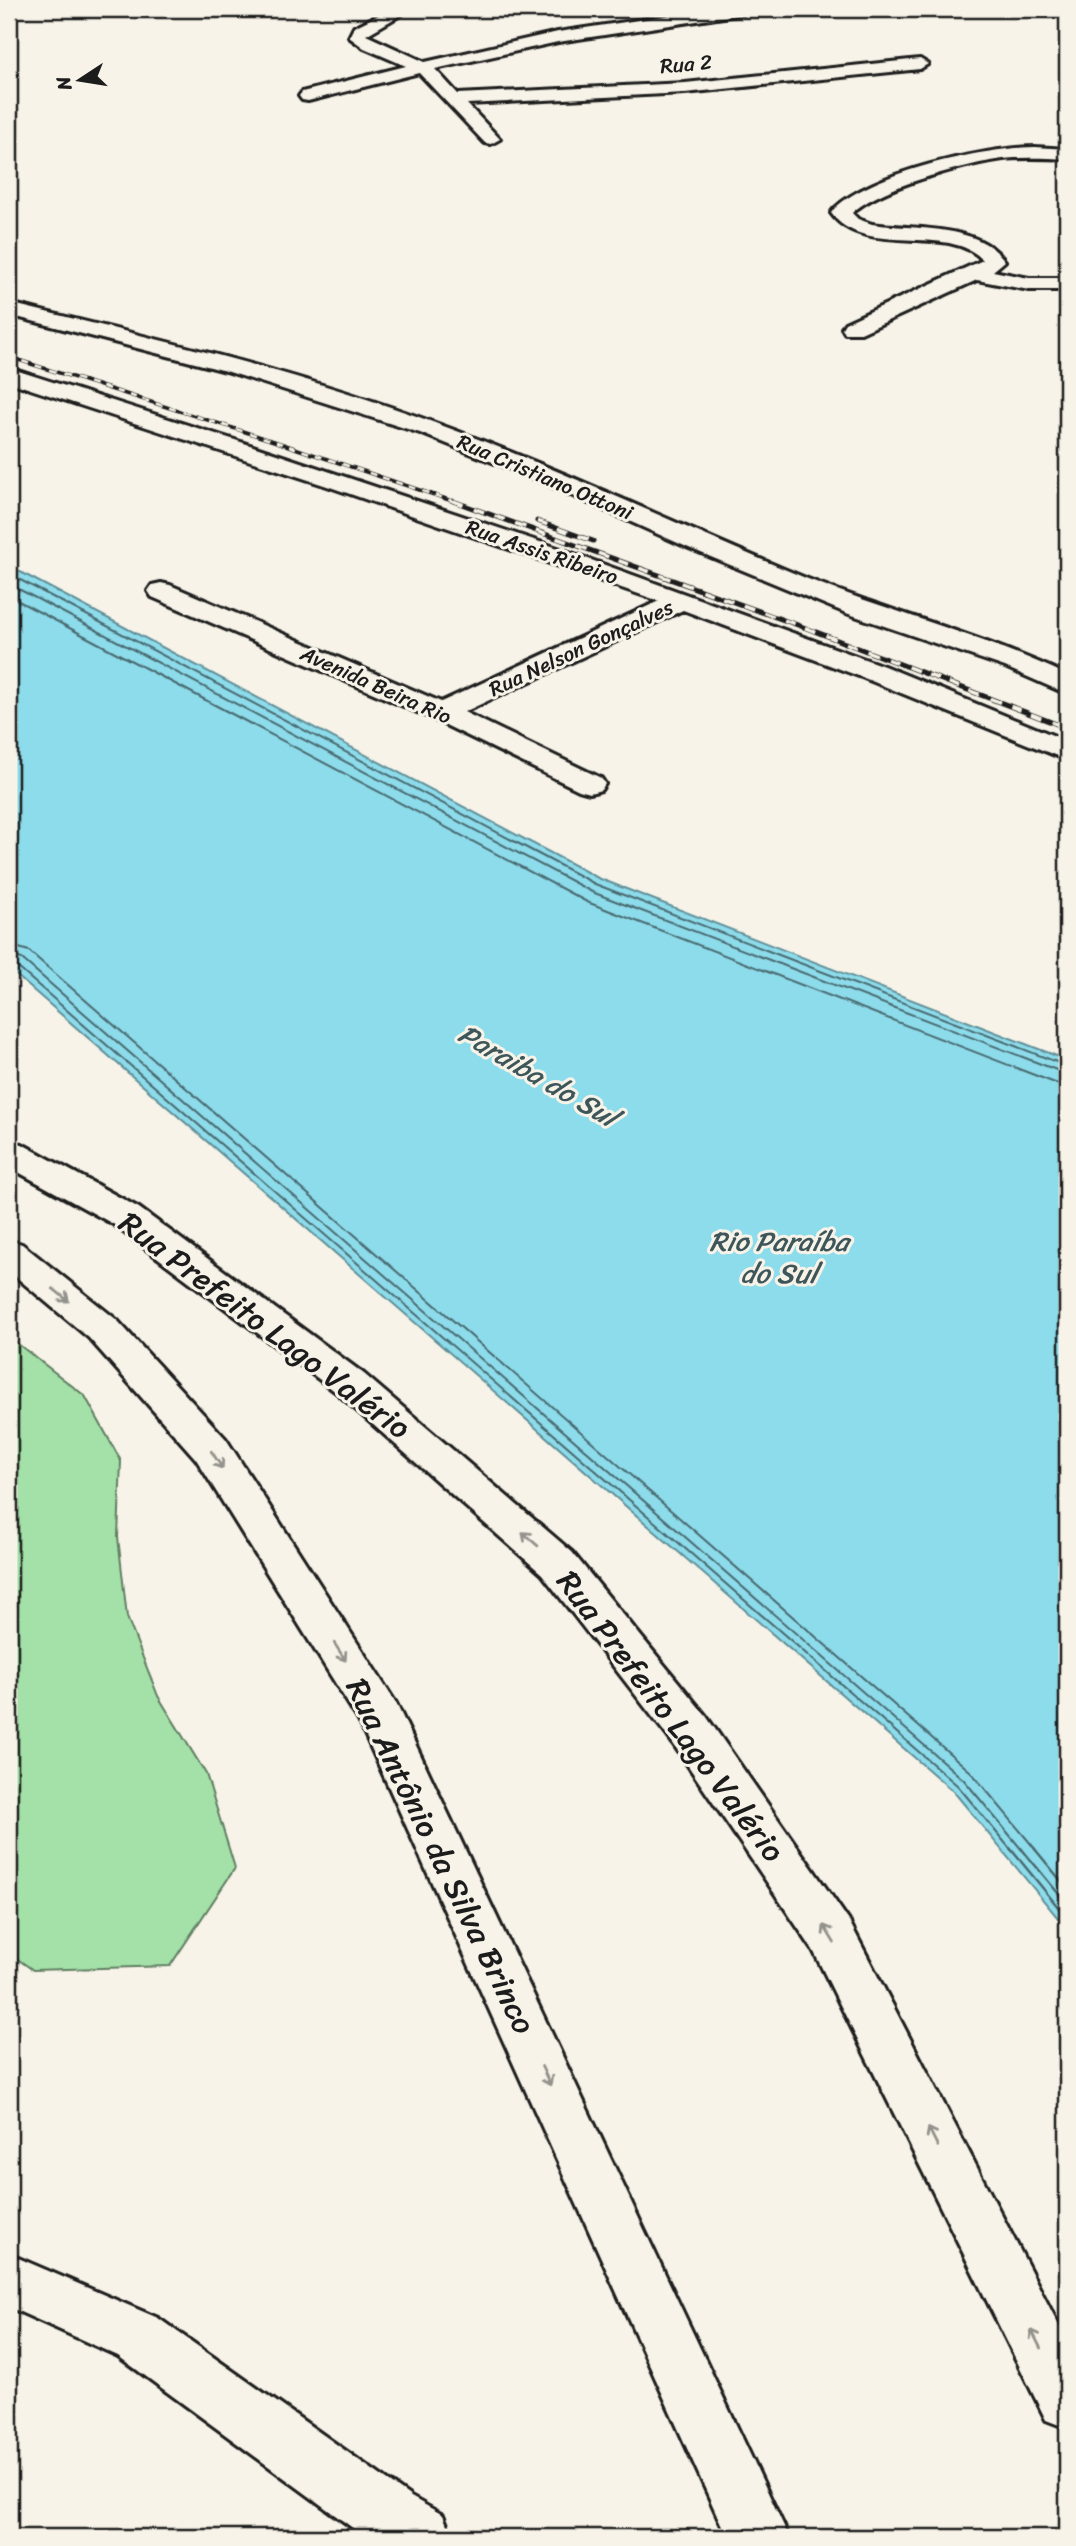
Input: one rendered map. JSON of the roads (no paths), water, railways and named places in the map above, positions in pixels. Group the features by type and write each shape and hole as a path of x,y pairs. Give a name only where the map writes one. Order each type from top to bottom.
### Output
{"street":[{"path":"403,9 360,30 357,37 423,67 491,139"},
{"path":"309,96 423,67 590,31 743,9"},
{"name":"Rua 2","path":"456,99 685,88 920,64"},
{"path":"853,328 975,273 995,261 990,254 974,245 955,239 850,223 841,213 844,208 863,196 927,173 980,158 1020,153 1067,153"},
{"path":"975,273 1029,284 1067,284"},
{"name":"Rua Cristiano Ottoni","path":"9,309 234,366 428,428 551,477 698,543 855,607 1015,661 1067,686"},
{"name":"Rua Assis Ribeiro","path":"9,376 271,458 682,601 876,673 1067,751"},
{"name":"Avenida Beira Rio","path":"160,591 441,712 590,784"},
{"name":"Rua Nelson Gonçalves","path":"441,712 682,601"},
{"path":"1015,661 1067,671"},
{"name":"Rua Prefeito Lago Valério","path":"9,1153 126,1216 338,1374 557,1563 689,1729 831,1936 1067,2400"},
{"name":"Rua Antônio da Silva Brinco","path":"9,1252 103,1329 211,1449 380,1715 758,2537"},
{"path":"9,2280 138,2337 390,2518 421,2537"}],"water":[{"name":"Rio Paraíba do Sul","path":"9,566 598,878 1067,1060 1067,1929 954,1792 9,969"}],"railway":[{"path":"9,357 458,503"},
{"path":"453,501 806,628 1067,728"},
{"path":"537,521 593,541"}],"water label":[{"name":"Paraiba do Sul","path":"538,1075"}]}
